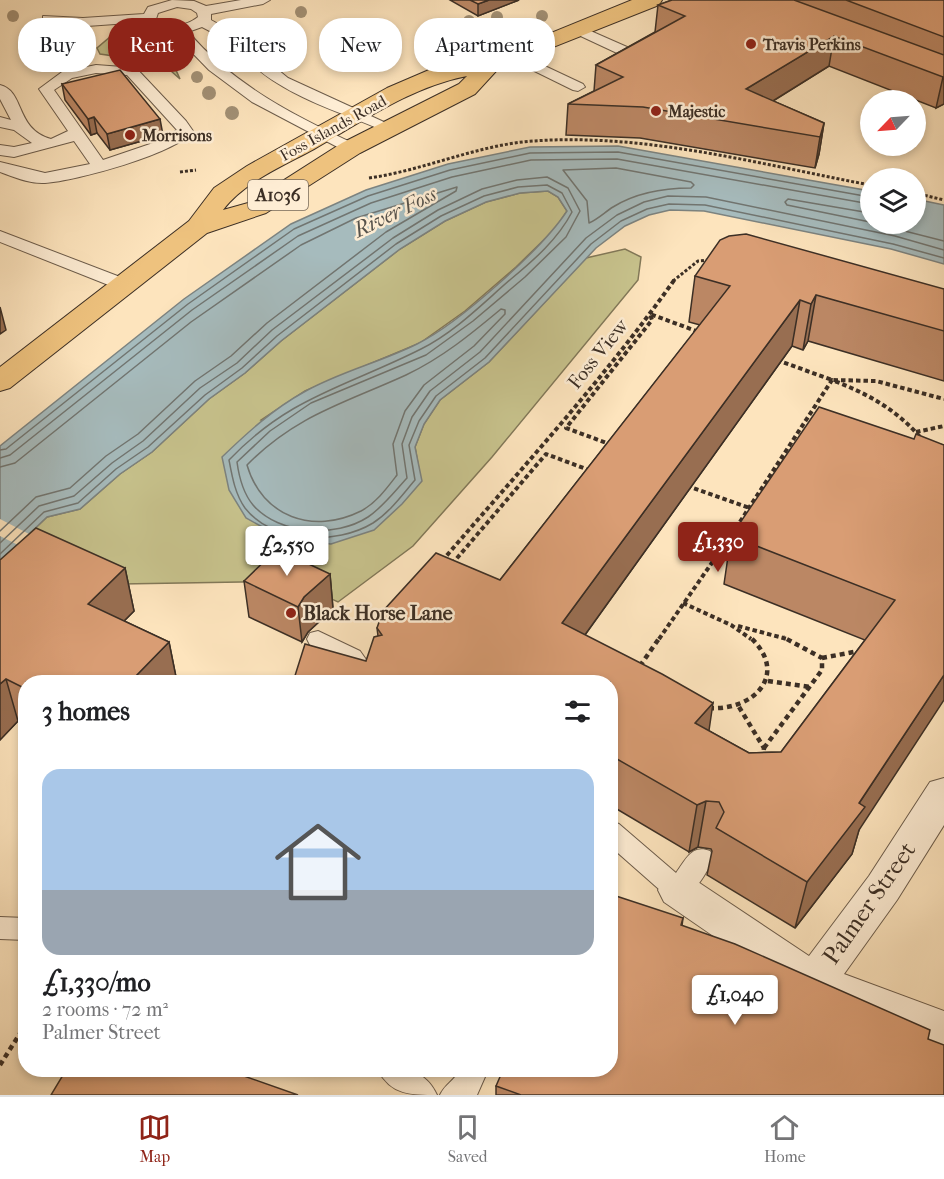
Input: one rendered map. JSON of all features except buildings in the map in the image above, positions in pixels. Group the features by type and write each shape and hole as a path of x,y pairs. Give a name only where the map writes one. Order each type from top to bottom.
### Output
{"main road":[{"name":"Foss Islands Road","path":"555,39 651,0"},
{"name":"Foss Islands Road","path":"0,382 122,284 198,227 223,193 359,113 437,75 451,72"},
{"name":"Foss Islands Road","path":"198,227 257,208 351,148 467,89 482,72"}],"street":[{"name":"Palmer Street","path":"814,982 883,888 944,793"},
{"path":"689,874 814,982 944,1031"}],"lane":[{"path":"195,20 262,0"},
{"path":"148,18 160,3 185,3 218,28 262,67 284,81 389,128"},
{"path":"578,29 622,50"},
{"path":"195,51 250,94 320,134 351,148"},
{"path":"0,167 29,177 63,176 180,138 185,131 131,71 96,69"},
{"path":"73,72 59,78 46,89 99,165"},
{"path":"547,72 578,87"},
{"path":"0,89 19,117 19,127"},
{"path":"0,122 19,127 34,139 51,144"},
{"path":"0,150 14,152 51,144 67,139 75,132"},
{"path":"0,236 122,284"},
{"path":"318,639 352,657 364,675"},
{"path":"618,835 689,874"},
{"path":"0,928 18,929"},
{"path":"401,1077 423,1095"},
{"path":"454,1095 466,1087 471,1077"}],"path":[{"path":"363,179 395,176 469,153 530,141 569,140 628,142 860,183"},
{"path":"926,196 944,200"},
{"name":"Foss View","path":"435,569 551,435 650,314 677,276 698,261 714,259"},
{"path":"650,314 708,335"},
{"path":"622,448 566,428 652,320 650,314"},
{"path":"788,354 789,364"},
{"path":"770,357 861,391 885,405 916,432 921,440"},
{"path":"832,380 876,381 944,399"},
{"path":"636,671 749,508 832,380"},
{"path":"802,426 811,430"},
{"path":"916,432 944,426"},
{"path":"449,566 546,454 590,471"},
{"path":"676,482 760,512"},
{"path":"683,603 736,626 775,633 807,647 822,658 861,650"},
{"path":"700,707 722,710 739,707 754,698 768,681 769,665 764,652 736,626"},
{"path":"763,758 764,748 822,670 822,658"},
{"path":"768,681 811,687"},
{"path":"739,707 764,748"},
{"path":"0,1065 18,1037"}],"shaded area":[{"path":"108,39 108,55 100,54 97,48"},
{"path":"548,191 558,197 567,211 555,229 516,267 465,311 420,343 305,391 261,420 421,481 415,447 424,424 440,400 489,362 586,258 625,249 641,257 638,280 492,457 413,546 338,602 292,581 121,584 23,540 47,517 80,509 120,474 152,452 209,399 400,249 445,221 486,202 520,193"}],"water":[{"name":"River Foss","path":"618,146 860,189 860,234 926,234 926,201 944,205 944,264 891,249 704,211 670,210 649,215 625,226 596,248 489,362 440,400 424,424 415,447 422,481 402,504 374,530 331,544 286,540 246,518 229,490 222,457 261,422 293,399 317,385 417,344 454,320 519,265 567,211 558,197 548,191 520,193 486,202 445,221 400,249 209,399 152,452 120,474 80,509 47,517 0,562 0,446 184,299 291,224 366,190 448,164 530,147"}],"pier":[{"path":"0,519 29,534 18,545 0,536"}],"place":[{"name":"Travis Perkins","path":"751,44"},
{"name":"Majestic","path":"656,111"},
{"name":"Morrisons","path":"130,135"},
{"name":"Black Horse Lane","path":"291,613"}]}
